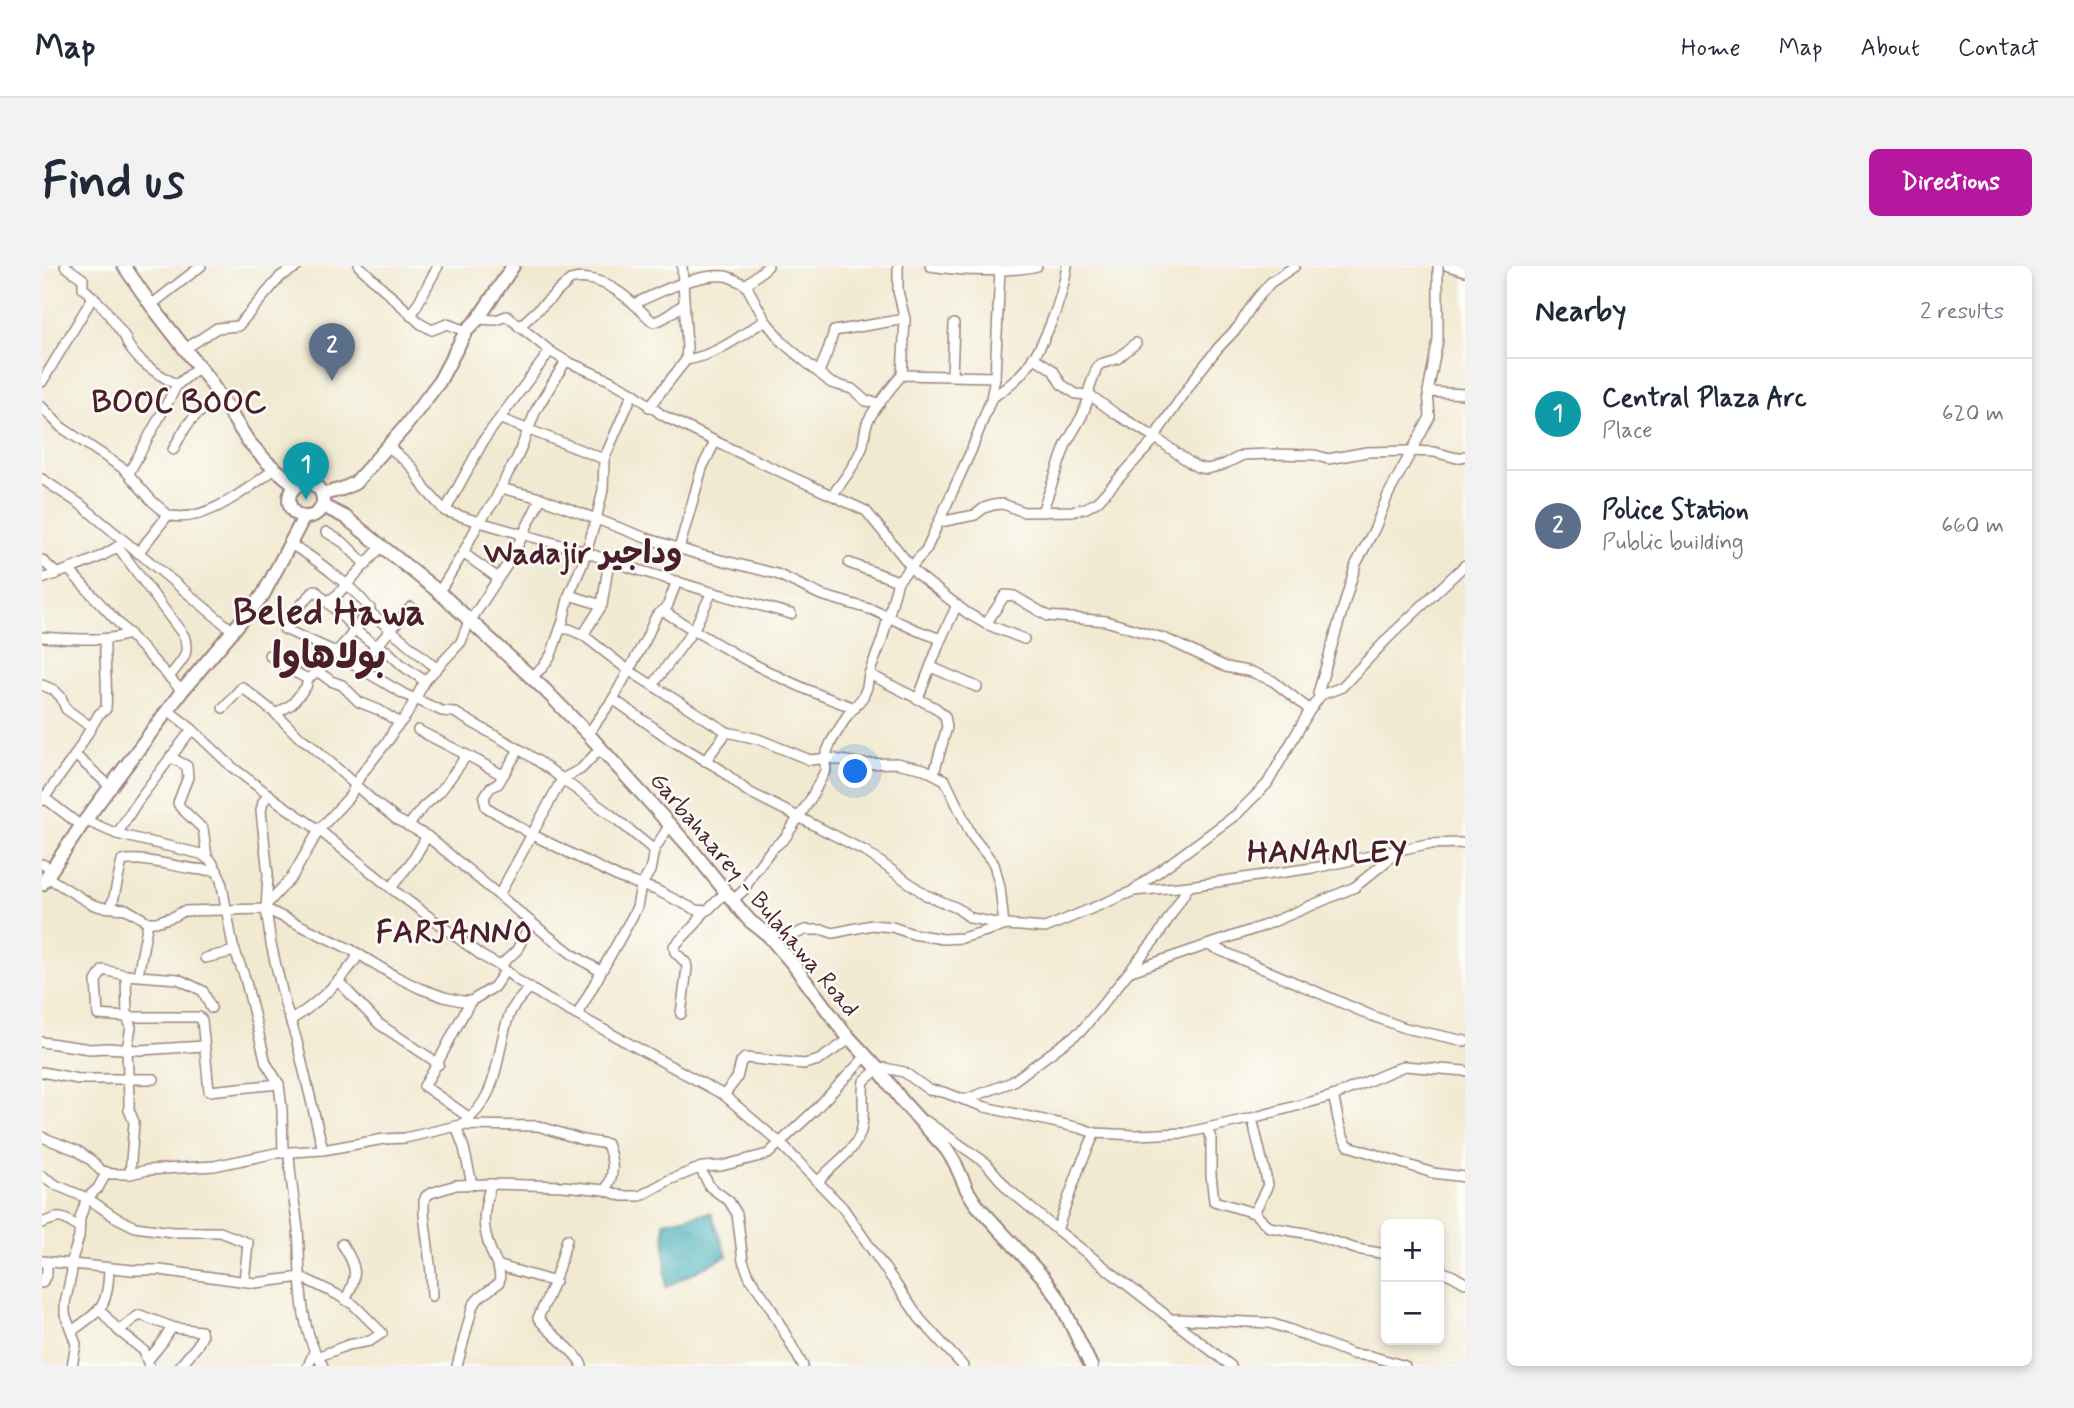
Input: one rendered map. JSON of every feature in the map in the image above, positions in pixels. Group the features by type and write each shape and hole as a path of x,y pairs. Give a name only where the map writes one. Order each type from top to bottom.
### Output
{"main road":[{"path":"124,266 222,399 240,430 275,469 296,486"},
{"path":"323,500 320,489 304,482 290,493 289,503 295,512 304,517 315,514 323,500 355,482 422,406 439,382 466,331 478,318 513,266"},
{"name":"Garbahaarey - Bulahawa Road","path":"323,500 439,592 531,677 601,748 750,921 768,935 850,1039 955,1163 976,1204 1043,1277 1059,1299 1091,1366"},
{"path":"46,874 183,691 263,595 304,517"}],"street":[{"path":"65,266 83,279 83,288 104,308 139,359 177,385"},
{"path":"151,305 201,266"},
{"path":"185,349 216,328 238,326 281,276 298,266"},
{"path":"359,266 411,316 432,330 447,324 466,331"},
{"path":"411,316 438,266"},
{"path":"649,407 686,360 682,266"},
{"path":"746,285 768,266"},
{"path":"832,495 851,470 864,444 867,423 902,376 905,319 898,291 898,266"},
{"path":"930,266 1000,270 1037,266"},
{"path":"991,399 1022,374 1052,323 1067,266"},
{"path":"940,522 975,515 993,505 1003,504 1024,512 1073,511 1086,509 1098,501 1156,438 1199,372 1238,327 1270,283 1295,266"},
{"path":"1321,695 1318,693 1356,564 1410,451 1430,417 1428,393 1438,340 1438,266"},
{"path":"1448,266 1465,271"},
{"path":"681,1014 687,968 686,963 675,952 674,946 705,911 744,890 760,864 785,838 810,800 826,769 824,759 846,716 855,708 867,687 898,581 923,555 940,522 991,399 995,377 1000,270"},
{"path":"634,304 682,283 728,276 746,285 765,320 783,343 831,383 852,389 866,401 880,403"},
{"path":"519,327 570,280 580,277 592,279 622,293 653,322 662,320 684,304"},
{"path":"42,382 93,298"},
{"path":"478,318 496,320 507,316 550,351 633,393 662,415 866,511 910,568 967,613 986,624 1024,639"},
{"path":"819,372 834,331 905,319"},
{"path":"686,360 715,351 765,320"},
{"path":"952,376 954,324"},
{"path":"1042,512 1066,444 1082,416 1100,364 1117,359 1136,342"},
{"path":"445,511 485,438 550,351"},
{"path":"1033,356 1053,370 1061,384 1076,394 1090,395 1197,467 1207,469 1223,465 1243,455 1315,455 1328,459 1367,452 1410,451 1434,452 1457,458 1465,456"},
{"path":"439,592 478,523 489,510 517,458 537,410 566,361"},
{"path":"128,473 177,385 199,367"},
{"path":"902,376 995,377"},
{"path":"531,677 551,655 596,520 603,490 604,460 633,393"},
{"path":"1428,393 1465,394"},
{"path":"173,450 192,417 222,399"},
{"path":"42,407 61,426 128,473 146,495 168,515 188,518 204,512 244,491 275,469"},
{"path":"501,419 604,460"},
{"path":"679,549 702,468 715,442"},
{"path":"388,446 412,467 425,489 445,511 791,614"},
{"path":"42,479 80,504 121,545 184,636 188,647 186,655 169,677"},
{"path":"500,488 541,498 679,549 777,574 821,595 854,603 941,639"},
{"path":"266,906 292,877 319,830 344,804 360,776 400,723 425,681 461,642 467,626 511,559 541,498"},
{"path":"138,553 168,515"},
{"path":"326,532 344,543 366,565"},
{"path":"291,544 306,552 358,595 370,608 371,613 436,668"},
{"path":"121,545 138,553 233,631"},
{"path":"42,579 70,571 121,545"},
{"path":"327,602 337,596 382,546"},
{"path":"463,553 498,578"},
{"path":"42,560 57,573"},
{"path":"583,635 602,605 609,561"},
{"path":"849,563 898,581"},
{"path":"613,699 657,731 727,774 747,791 865,851 932,898 957,908 971,918 1006,925 1045,928 1131,892 1237,814 1266,784 1321,695 1342,687 1390,636 1465,565"},
{"path":"70,571 183,691"},
{"path":"588,734 613,699 656,616 670,602 677,581"},
{"path":"425,681 355,629 315,590 292,614 284,629 336,652 390,687 442,711 454,712 541,762 654,850"},
{"path":"653,685 694,629 712,592"},
{"path":"569,595 602,605"},
{"path":"986,624 1005,595 1014,596 1048,616 1118,624 1166,639 1226,667 1252,672 1273,681 1310,710"},
{"path":"918,699 957,605"},
{"path":"359,666 411,607"},
{"path":"276,713 292,704 306,687 308,679 348,639 370,608"},
{"path":"663,611 765,670 855,708"},
{"path":"560,629 569,629 583,635 628,670 727,732 758,739 805,759 863,764 897,763 934,773 945,780 972,836 994,864 1006,925"},
{"path":"42,637 105,639 121,637 128,633"},
{"path":"105,639 104,661 108,680 106,709 99,714 75,755 42,798 84,824 207,857"},
{"path":"269,655 286,668 308,679"},
{"path":"931,667 977,687"},
{"path":"317,671 342,685 359,702 400,723"},
{"path":"869,674 936,708 945,716 947,727 934,773"},
{"path":"42,685 54,690 61,697 66,709 91,727"},
{"path":"223,708 242,687 276,713 286,726 310,744 356,787 408,826 427,836 572,954 600,971"},
{"path":"169,711 225,761 482,956 549,1000 724,1095 780,1143 818,1182 853,1222 920,1319 963,1366"},
{"path":"117,834 137,802 192,729"},
{"path":"418,730 502,775"},
{"path":"705,761 727,732"},
{"path":"499,895 562,779 581,769 601,748"},
{"path":"518,751 498,784 486,794 486,807 531,834 611,874 656,890 690,908 705,911"},
{"path":"75,755 112,788"},
{"path":"408,826 440,792 467,755"},
{"path":"170,757 187,766 188,777 178,803 203,829 207,857 217,870 224,892 235,951 245,978 266,1063 279,1084 296,1217 304,1319 315,1355 323,1366"},
{"path":"269,794 261,811 268,874 266,906 271,944 323,1150"},
{"path":"577,1015 632,917 641,886 650,871 654,850 669,826"},
{"path":"391,888 427,836"},
{"path":"1131,892 1319,867 1436,843 1465,843"},
{"path":"1129,972 1263,926 1355,887 1400,850"},
{"path":"109,907 113,901 122,861 135,860 217,870"},
{"path":"46,874 91,904 126,909 148,922 184,911 226,911 266,906 359,954 393,975 432,993 471,1001"},
{"path":"964,1100 1012,1082 1082,1030 1157,937 1189,886"},
{"path":"138,975 148,922"},
{"path":"470,1118 425,1086 471,1001 495,987 503,968 517,950 531,922"},
{"path":"768,935 780,932 791,936 805,930 845,932 872,925 892,927 938,939 953,939 1006,925"},
{"path":"1208,945 1370,1015 1405,1027 1465,1041"},
{"path":"205,958 235,951"},
{"path":"291,1020 309,1010 338,981 359,954"},
{"path":"211,1008 203,991 178,979 101,971 96,981 98,1015 199,1017 202,1020 209,1091 279,1084"},
{"path":"126,975 127,1017 131,1027 127,1049 129,1110 134,1122 130,1174"},
{"path":"338,981 379,1024 439,1064"},
{"path":"458,1126 470,1118 487,1094 496,1075 512,1008 530,986"},
{"path":"724,1095 737,1078 741,1062 745,1058 804,1064 819,1060 850,1039"},
{"path":"42,1042 90,1049 140,1050 204,1046"},
{"path":"432,1296 424,1229 424,1200 437,1189 472,1184 563,1186 605,1190 622,1196 640,1196 700,1167 721,1166 768,1154 815,1110 866,1056"},
{"path":"818,1182 855,1145 862,1130 864,1081 885,1068 904,1072 929,1090 943,1092 985,1107 1095,1133 1166,1135 1207,1129 1333,1096 1404,1066 1465,1071"},
{"path":"42,1072 78,1079 154,1079"},
{"path":"1333,1096 1342,1138 1349,1146 1433,1173 1465,1177"},
{"path":"916,1114 986,1163 1008,1189 1057,1230 1231,1366"},
{"path":"1252,1118 1268,1185 1254,1213"},
{"path":"458,1126 472,1184"},
{"path":"42,1137 78,1151 100,1170 130,1174 147,1170 214,1166 286,1153 418,1136 458,1126 538,1126 583,1140 607,1144 613,1166 611,1182 605,1190"},
{"path":"1207,1129 1210,1138 1214,1201 1254,1213 1269,1227 1311,1234 1356,1249 1381,1253"},
{"path":"1057,1230 1095,1133"},
{"path":"700,1167 710,1187 729,1201 737,1214 743,1261 750,1278 768,1303 803,1366"},
{"path":"72,1366 76,1344 65,1314 71,1263 87,1198 98,1188 107,1172"},
{"path":"42,1176 87,1198 135,1227 173,1232 220,1232 248,1243 244,1281"},
{"path":"457,1366 473,1305 499,1283 500,1273 483,1221 491,1184"},
{"path":"42,1223 57,1217 79,1227"},
{"path":"567,1239 555,1282 538,1318 550,1334 579,1358 582,1366"},
{"path":"342,1244 356,1269 352,1289 345,1300"},
{"path":"42,1283 47,1273 44,1262 160,1270 267,1283 301,1278 354,1305 382,1333 370,1341 315,1355 308,1366"},
{"path":"497,1265 555,1282"},
{"path":"72,1331 100,1310 108,1293 109,1268"},
{"path":"1444,1272 1465,1283"},
{"path":"100,1310 118,1331 145,1351 148,1363"},
{"path":"118,1331 140,1315 172,1327 202,1333 197,1346 180,1366"},
{"path":"1174,1321 1270,1323 1352,1353 1405,1366"},
{"path":"148,1363 172,1327"}],"water":[{"path":"711,1212 727,1256 666,1287 664,1222"}],"place":[{"name":"Police Station","path":"332,381"},
{"name":"Central Plaza Arc","path":"306,500"}],"district":[{"name":"BOOC BOOC","path":"179,401"},
{"name":"Wadajir وداجير","path":"583,552"},
{"name":"Beled Hawa بولاهاوا","path":"329,633"},
{"name":"HANANLEY","path":"1327,851"},
{"name":"FARJANNO","path":"454,931"}]}
